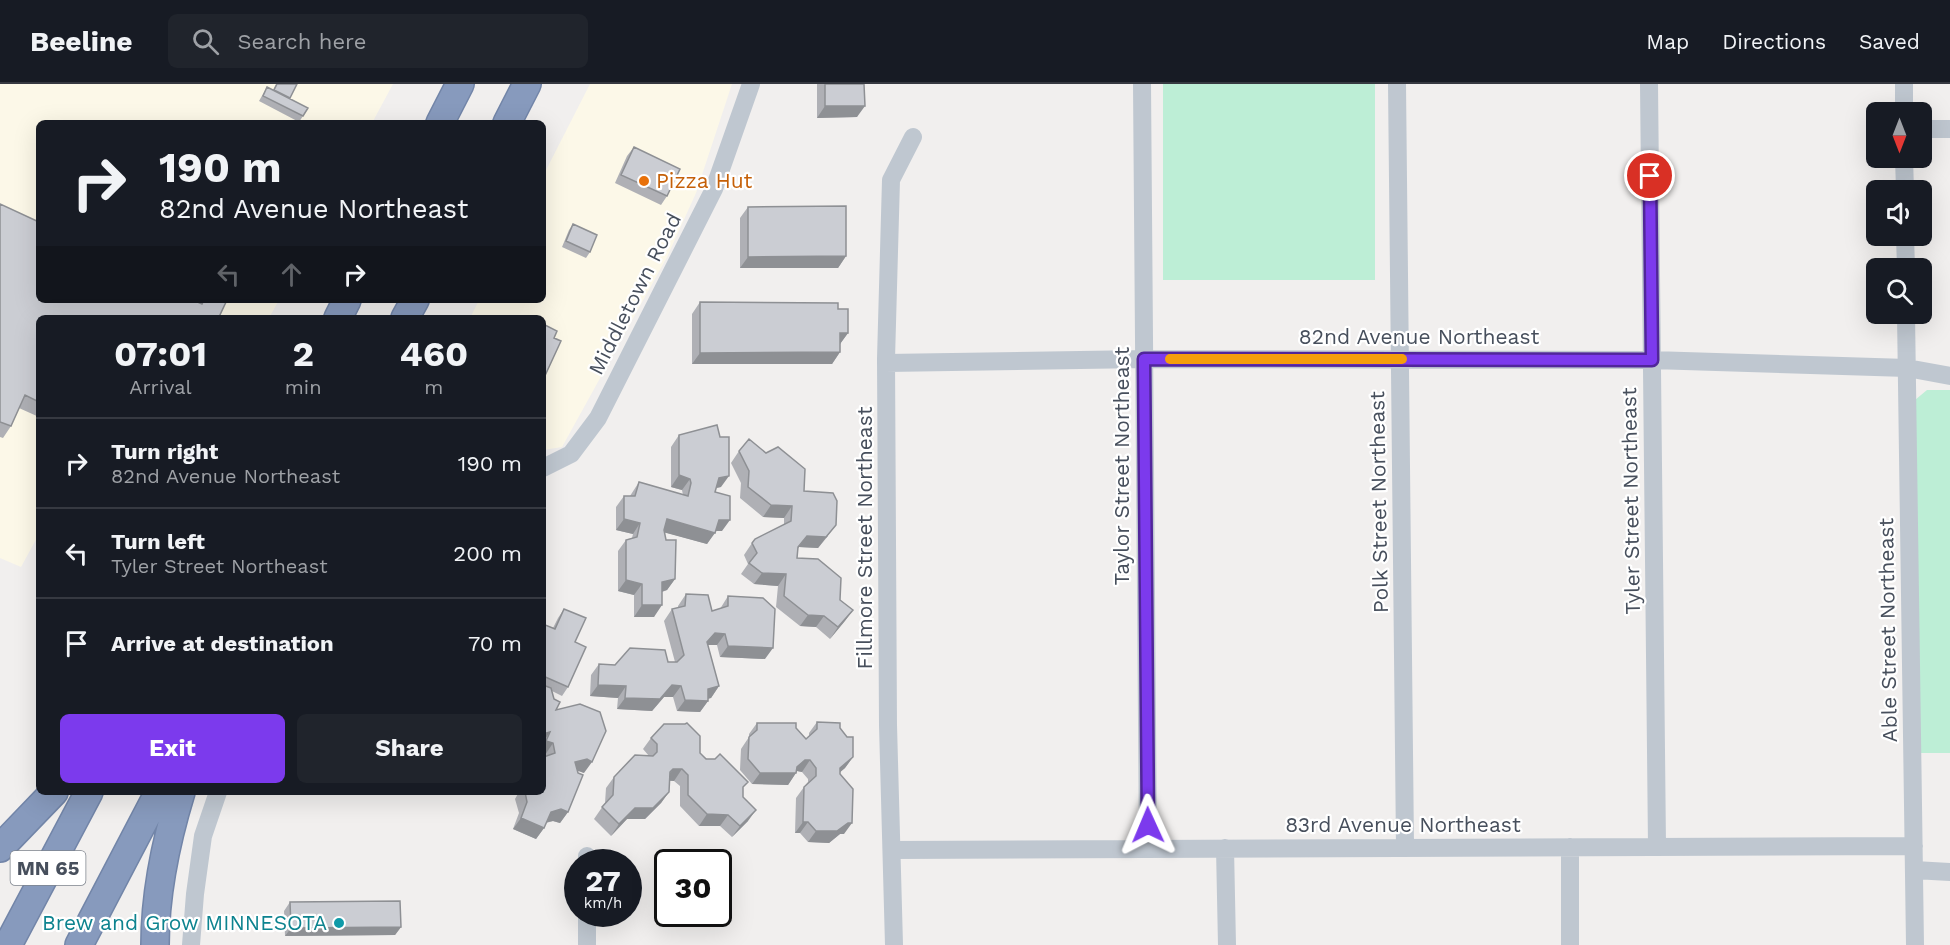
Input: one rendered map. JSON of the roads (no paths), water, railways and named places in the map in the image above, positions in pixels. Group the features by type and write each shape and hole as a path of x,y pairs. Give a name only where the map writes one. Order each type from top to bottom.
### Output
{"highway":[{"path":"442,120 460,84"},
{"path":"509,120 527,84"},
{"path":"0,848 51,795"},
{"name":"MN 65","path":"8,945 87,795"},
{"name":"MN 65","path":"79,945 157,795"},
{"path":"155,945 155,919 169,831 181,795"}],"street":[{"name":"Middletown Road","path":"546,466 571,454 598,418 714,189 751,84"},
{"name":"Taylor Street Northeast","path":"1142,84 1148,848"},
{"name":"Polk Street Northeast","path":"1397,84 1405,847"},
{"name":"Tyler Street Northeast","path":"1649,84 1658,846"},
{"path":"1904,84 1904,102"},
{"path":"1932,129 1950,129"},
{"name":"Fillmore Street Northeast","path":"894,945 888,725 886,363 891,180 913,137"},
{"name":"Able Street Northeast","path":"1906,324 1915,945"},
{"name":"82nd Avenue Northeast","path":"886,363 1144,359 1652,360 1907,368 1950,376"},
{"path":"191,945 203,836 217,795"},
{"name":"83rd Avenue Northeast","path":"892,850 1914,846"},
{"path":"1570,847 1570,945"},
{"path":"1226,848 1227,945"},
{"path":"1914,870 1950,872"},
{"path":"587,927 587,945"}],"place":[{"name":"Pizza Hut","path":"644,181"},
{"name":"Brew and Grow MINNESOTA","path":"339,923"}]}
